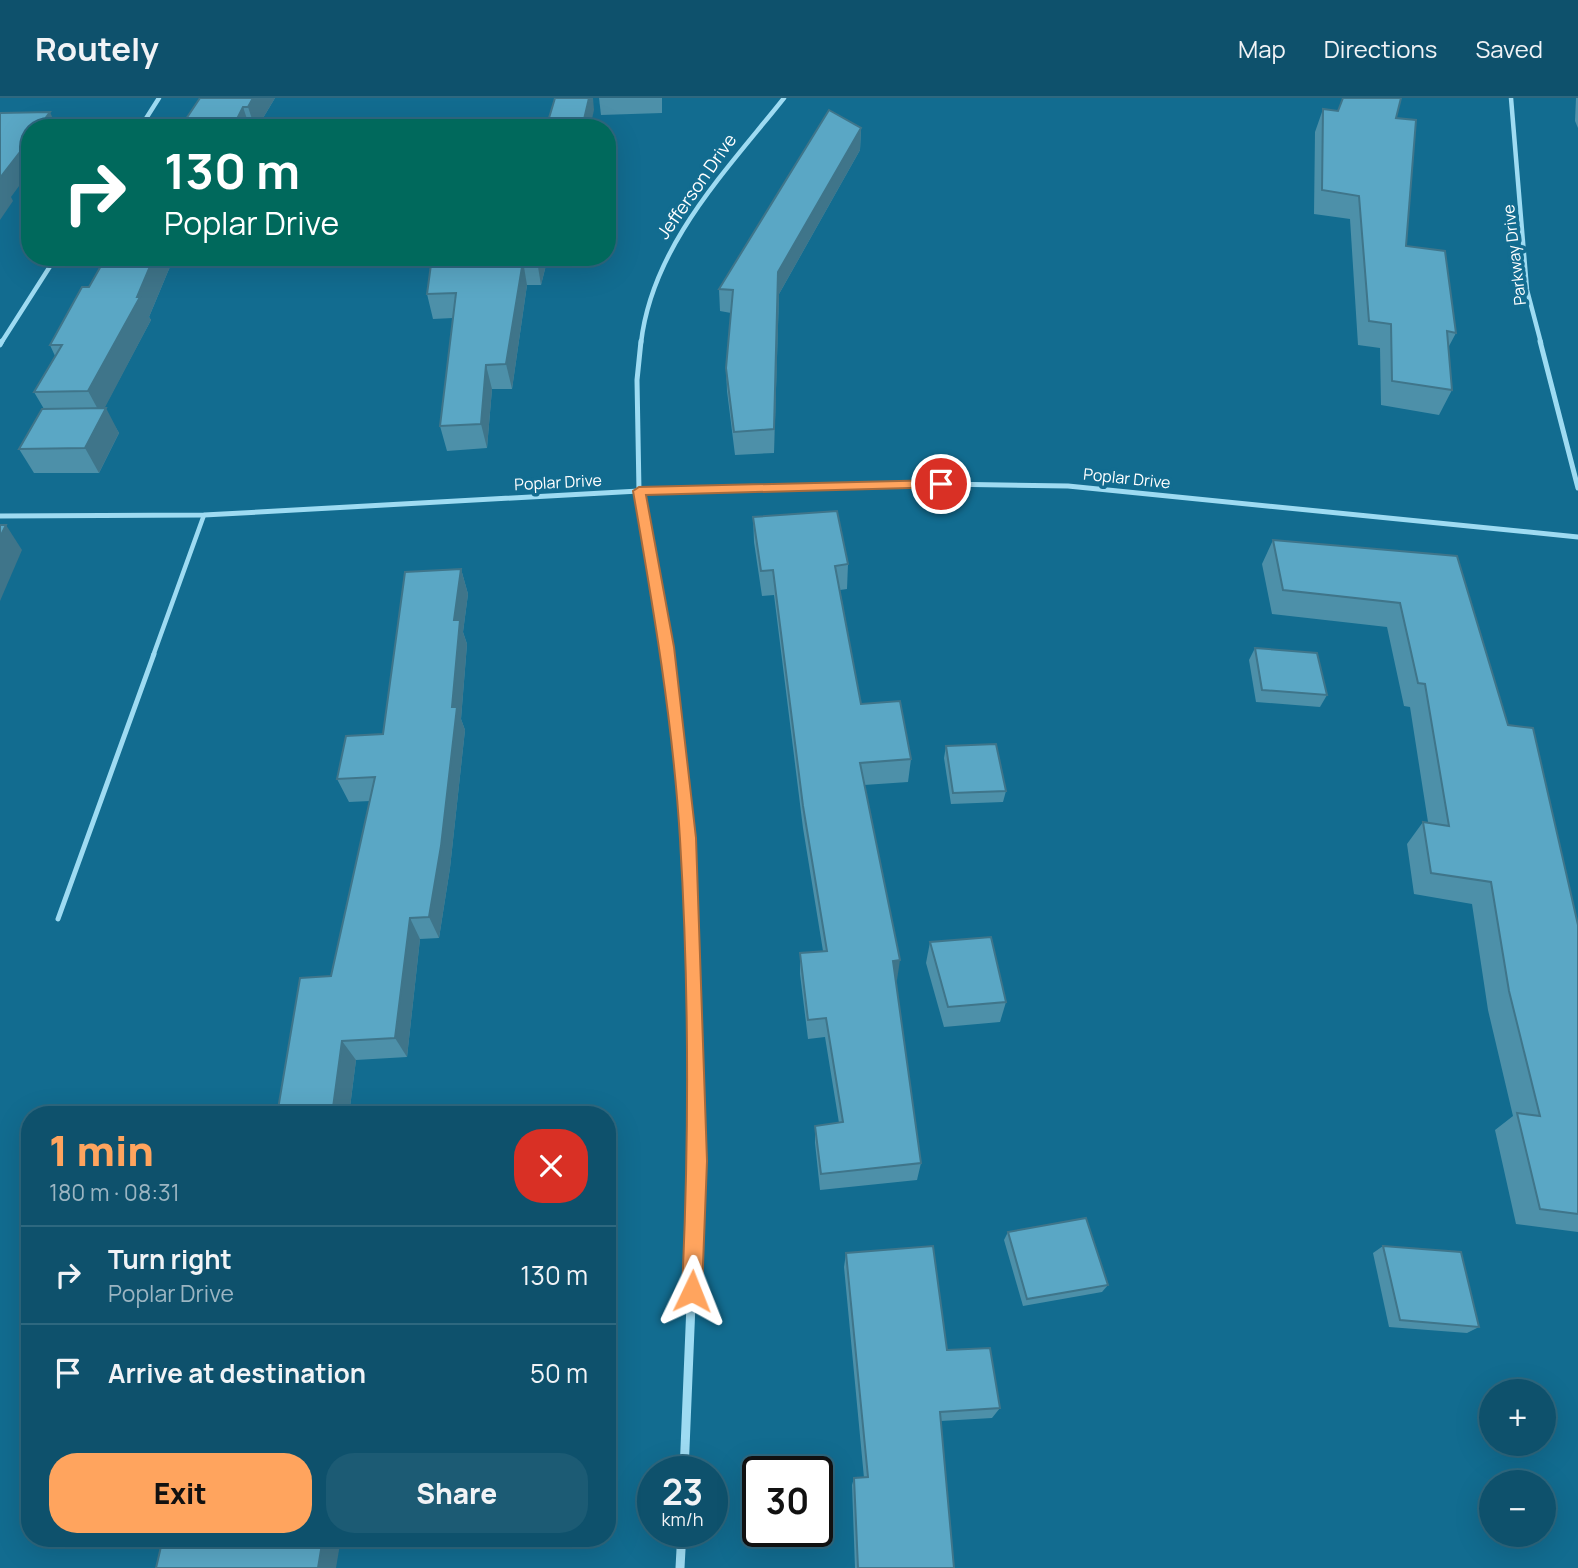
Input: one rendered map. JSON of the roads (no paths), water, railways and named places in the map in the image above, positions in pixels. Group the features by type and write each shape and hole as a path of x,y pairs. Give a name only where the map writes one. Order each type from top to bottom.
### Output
{"street":[{"path":"146,119 159,98"},
{"name":"Jefferson Drive","path":"685,1456 697,1161 688,838 667,647 639,491 636,380 643,328 654,285 703,200 783,98"},
{"name":"Parkway Drive","path":"1511,98 1527,290 1578,488"},
{"path":"0,345 50,266"},
{"name":"Poplar Drive","path":"0,516 204,515 639,491 941,484 1068,486 1578,537"},
{"path":"680,1568 681,1547"}],"lane":[{"path":"58,919 204,515"}]}
